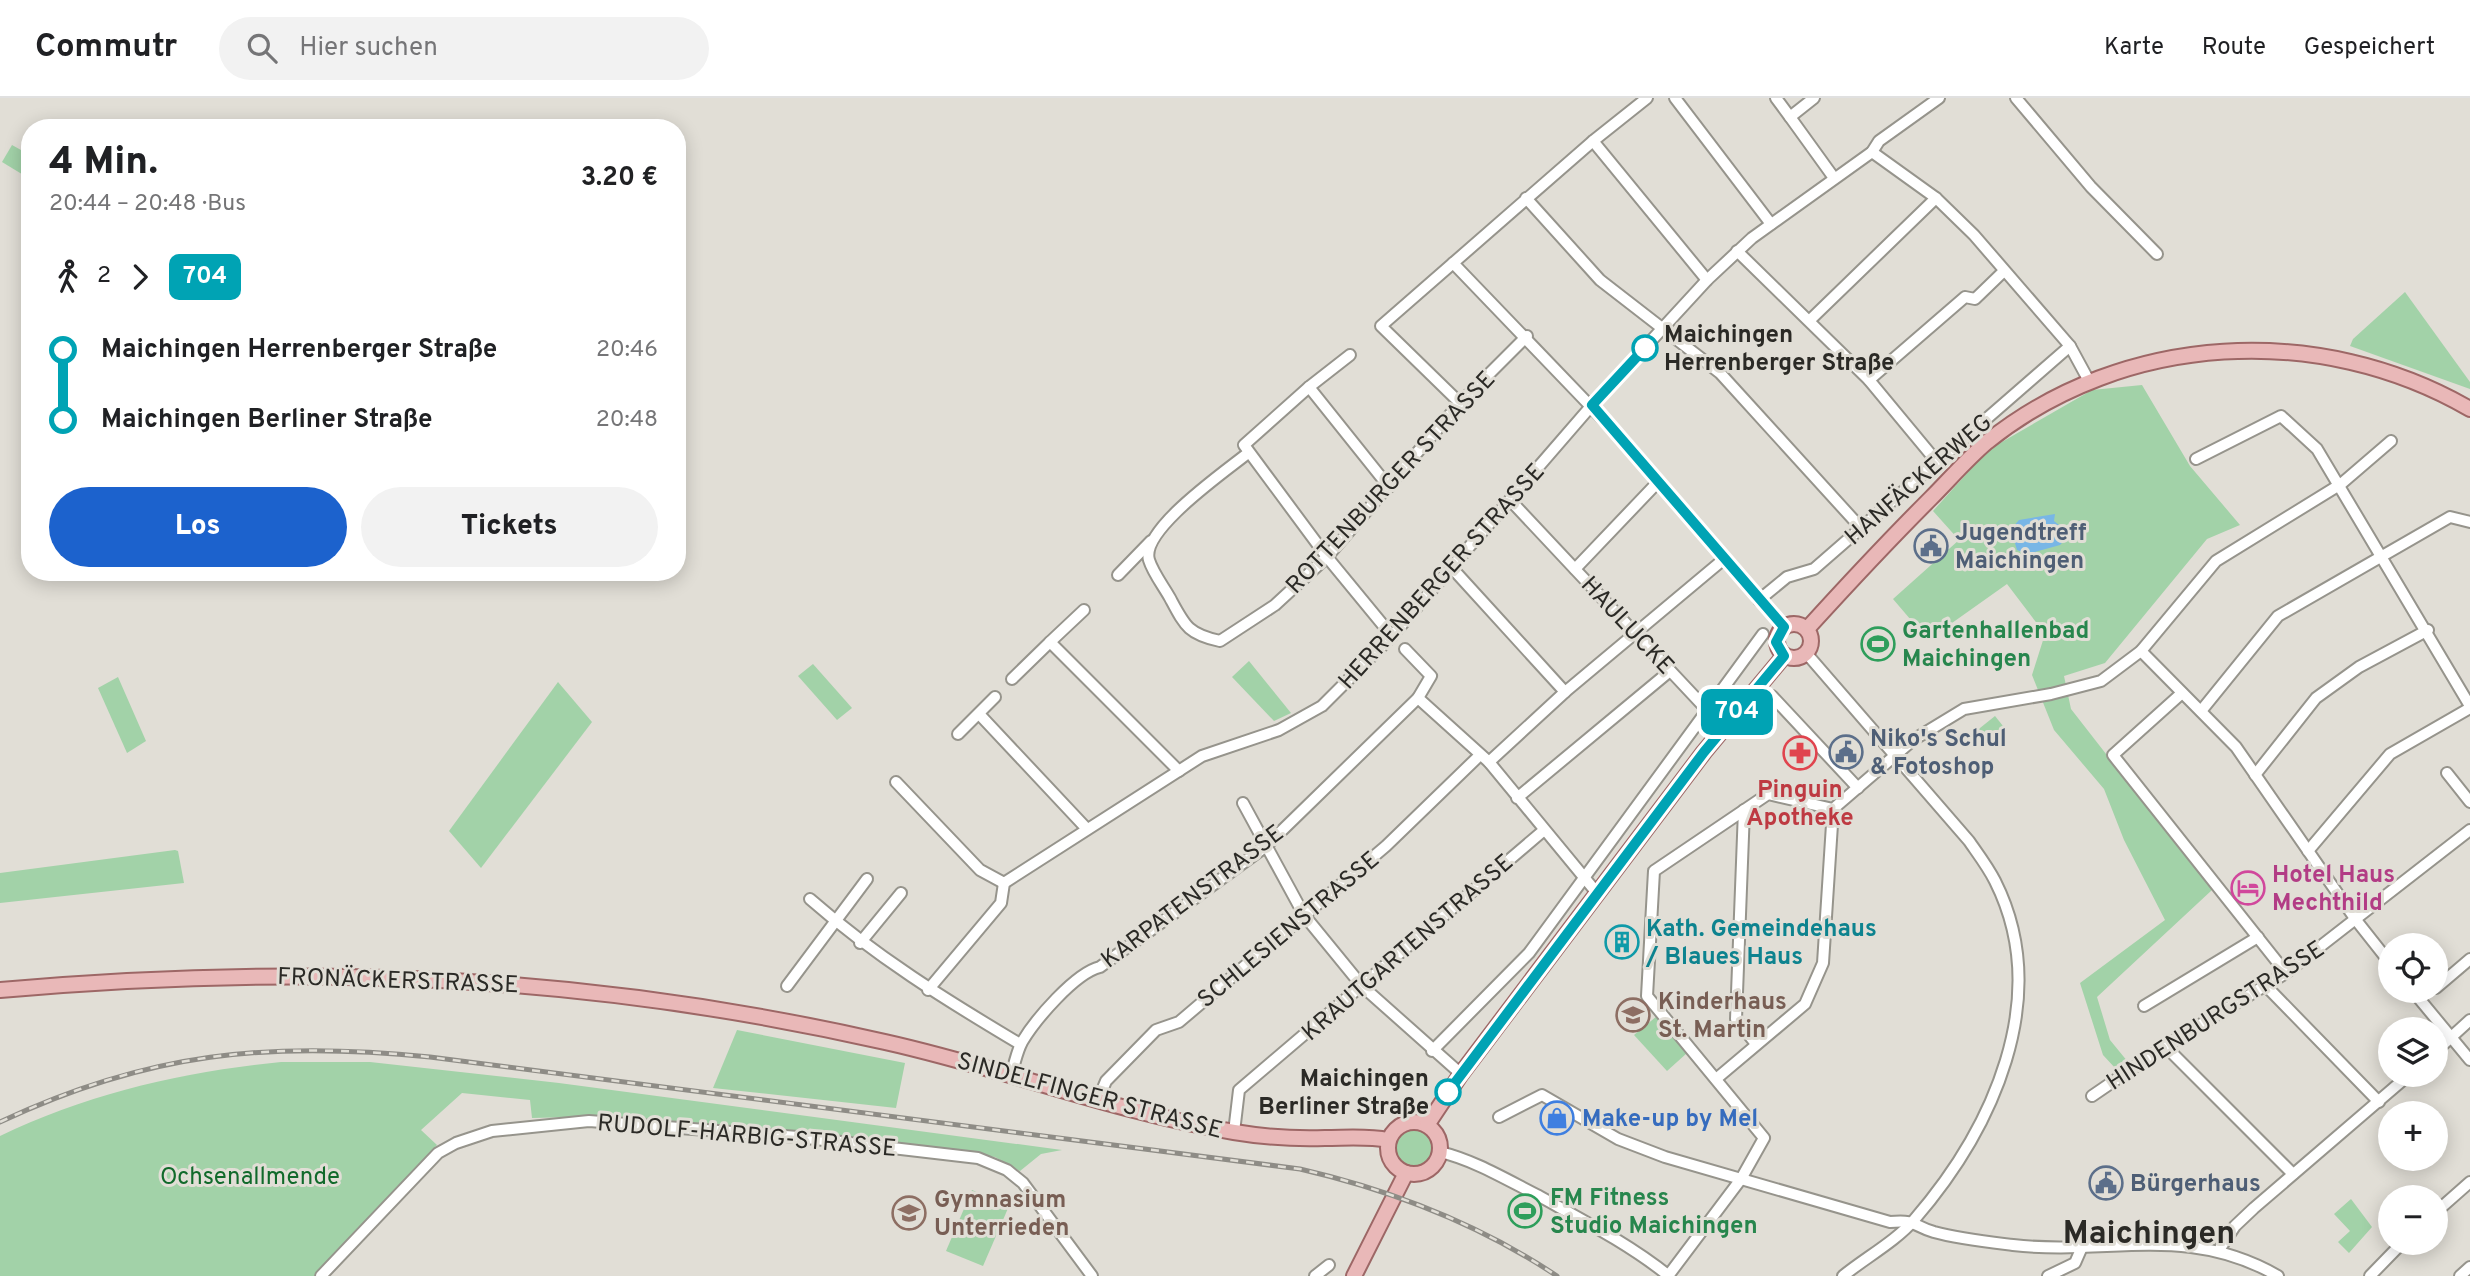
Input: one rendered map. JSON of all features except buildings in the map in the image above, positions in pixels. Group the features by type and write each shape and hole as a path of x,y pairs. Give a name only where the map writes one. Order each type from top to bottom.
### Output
{"main road":[{"path":"1807,629 1906,523 1987,443 2040,407 2089,381 2127,368 2178,357 2243,350 2283,351 2376,368 2432,389 2470,409"},
{"path":"1796,624 1807,629 1811,639 1807,654 1793,659 1784,656 1776,642 1784,627 1796,624"},
{"path":"1427,1125 1461,1073 1704,752 1784,656"},
{"name":"FRONÄCKERSTRASSE","path":"0,990 212,976 378,975 597,992 794,1024"},
{"name":"SINDELFINGER STRASSE","path":"794,1024 884,1042 1011,1074 1098,1100 1234,1132 1287,1138 1388,1140"},
{"path":"1420,1122 1427,1125 1439,1139 1440,1152 1428,1170 1406,1173 1390,1160 1388,1140 1404,1123 1420,1122"},
{"path":"1354,1276 1406,1173"}],"street":[{"path":"1460,403 1381,326 1592,141 1647,98"},
{"path":"1675,98 1771,224"},
{"path":"1776,98 1834,178"},
{"path":"1790,117 1814,98"},
{"name":"HERRENBERGER STRASSE","path":"1004,883 1179,771 1227,745 1279,730 1322,706 1392,636 1592,405 1707,280 1771,224 1872,152 1879,141 1940,98"},
{"path":"2016,98 2091,187 2157,254"},
{"path":"1592,141 1707,280"},
{"path":"1872,152 1936,198 2070,346 2089,381"},
{"path":"1526,198 1600,279 1720,373 1861,528"},
{"path":"1810,320 1936,198"},
{"path":"1737,251 1869,380 1937,462"},
{"path":"1453,262 1592,405 1784,627"},
{"path":"1869,380 1965,297 1975,299 2004,271"},
{"name":"ROTTENBURGER STRASSE","path":"1151,541 1148,559 1185,626 1198,636 1220,641 1275,605 1327,557 1460,403 1527,336"},
{"name":"HANFÄCKERWEG","path":"1759,600 1787,577 1814,569 2070,346"},
{"path":"1118,575 1173,515 1309,387 1350,355"},
{"path":"1309,387 1389,487"},
{"path":"2196,459 2281,416 2317,449 2341,484 2428,630 2470,707 2390,754 2308,851"},
{"path":"1716,1079 1805,1004 1817,982 1823,963 1833,809 1913,740 1964,709 2051,694 2101,681 2141,651 2216,561 2341,484 2391,441"},
{"path":"1246,449 1327,557 1392,636"},
{"name":"HAULUCKE","path":"1575,569 1658,482"},
{"name":"HAULUCKE","path":"1511,500 1709,712"},
{"path":"2201,711 2278,616 2450,517 2470,522"},
{"name":"SCHLESIENSTRASSE","path":"1098,1100 1105,1082 1156,1030 1179,1022 1484,759 1724,559"},
{"path":"1452,568 1564,692"},
{"path":"1012,679 1084,610"},
{"path":"2255,775 2316,698 2359,667 2428,630"},
{"path":"1432,1051 1529,953 1709,712 1763,634"},
{"path":"1049,642 1179,771"},
{"path":"1405,649 1431,676 1418,698 1484,759 1597,893"},
{"path":"2141,651 2235,747 2378,948"},
{"path":"1807,654 1969,841 1988,867 2004,904 2016,959 2015,1018 2006,1066 1997,1092 1959,1161 1914,1220 1843,1276"},
{"path":"1517,798 1671,671"},
{"path":"2182,694 2113,755 2286,972"},
{"path":"1772,696 1858,788"},
{"path":"958,734 980,715 995,697"},
{"name":"KARPATENSTRASSE","path":"1011,1074 1020,1044 1037,1020 1092,969 1100,967 1265,847 1418,698"},
{"path":"980,715 1087,829"},
{"path":"2447,773 2470,802"},
{"path":"896,782 980,870 1004,883 1001,904 928,990"},
{"path":"1440,1152 1504,1178 1596,1227 1669,1276 1741,1180 1764,1138 1647,996 1654,871 1769,794 1833,809"},
{"path":"1243,803 1304,915 1362,986 1432,1051 1461,1073"},
{"path":"1744,810 1736,1019 1756,1044"},
{"name":"HINDENBURGSTRASSE","path":"2092,1096 2165,1046 2286,972 2470,830"},
{"name":"KRAUTGARTENSTRASSE","path":"1234,1132 1239,1090 1543,831"},
{"path":"788,986 834,920 867,879"},
{"path":"860,943 901,893"},
{"path":"810,899 860,943 928,990 1020,1044"},
{"path":"2144,1006 2258,937"},
{"path":"2448,978 2470,959"},
{"path":"2266,986 2378,1101"},
{"path":"2423,1003 2470,1060"},
{"path":"2448,1040 2470,1020"},
{"path":"2165,1046 2293,1174"},
{"path":"2380,1101 2396,1087"},
{"path":"1499,1117 1542,1095 1618,1139 1665,1157 1890,1222 1914,1220 1933,1232 2012,1245 2082,1247 2175,1243 2219,1250 2278,1276"},
{"path":"2219,1250 2235,1226 2378,1103"},
{"name":"RUDOLF-HARBIG-STRASSE","path":"321,1276 424,1165 456,1143 505,1129 589,1121 798,1136 992,1162 1023,1183 1092,1276"},
{"path":"2448,1201 2470,1182"},
{"path":"2048,1276 2075,1263 2082,1247"},
{"path":"2370,1276 2390,1255"},
{"path":"1315,1276 1329,1265"},
{"path":"2460,1276 2470,1267"}],"green space":[{"path":"12,145 21,150 21,174 2,162"},
{"path":"2405,292 2470,382 2470,389 2350,346 2353,339"},
{"path":"2142,385 2190,466 2240,525 2207,539 2105,663 2064,676 2071,709 2212,890 2097,997 2110,1040 2128,1062 2116,1069 2103,1055 2080,983 2165,920 2124,840 2104,789 2054,730 2032,675 2045,634 2007,584 1928,640 1893,599 1959,540 1933,511 1988,450 2092,390"},
{"path":"1249,661 1291,713 1274,721 1232,677"},
{"path":"813,664 852,708 837,720 798,676"},
{"path":"118,677 146,741 127,753 98,688"},
{"path":"558,682 592,722 481,868 449,831"},
{"path":"1995,716 2007,731 1987,747 1975,732"},
{"path":"178,851 184,883 0,903 0,873"},
{"path":"1657,1016 1687,1053 1667,1071 1634,1035"},
{"path":"737,1030 905,1063 896,1108 713,1088"},
{"name":"Ochsenallmende","path":"281,1062 370,1062 559,1083 1062,1150 1041,1154 1020,1171 995,1157 734,1126 616,1116 532,1118 530,1100 462,1093 421,1130 437,1145 314,1276 0,1276 0,1136 102,1096 172,1078"},
{"path":"1414,1128 1422,1129 1428,1134 1433,1140 1433,1156 1428,1162 1422,1167 1414,1168 1406,1167 1400,1162 1395,1156 1394,1148 1395,1140 1400,1134 1406,1129"},
{"path":"972,1190 1009,1206 983,1266 946,1251"},
{"path":"2351,1199 2372,1227 2349,1253 2338,1242 2350,1231 2334,1214"}],"water":[{"path":"2055,514 2054,521 2070,534 2060,545 2027,554 2017,550 2011,529 2019,520"}],"railway":[{"path":"0,1122 55,1098 107,1080 159,1066 210,1057 315,1051 430,1057 1300,1169 1368,1187 1433,1211 1497,1240 1557,1276"}],"bus line":[{"name":"704","path":"1448,1092 1704,752 1784,656 1776,642 1784,627 1592,405 1645,348"}],"place":[{"name":"Maichingen Herrenberger Straße","path":"1645,348"},
{"name":"Jugendtreff Maichingen","path":"1931,546"},
{"name":"Gartenhallenbad Maichingen","path":"1878,644"},
{"name":"Niko's Schul & Fotoshop","path":"1846,752"},
{"name":"Pinguin Apotheke","path":"1800,753"},
{"name":"Hotel Haus Mechthild","path":"2248,888"},
{"name":"Kath. Gemeindehaus / Blaues Haus","path":"1622,942"},
{"name":"Kinderhaus St. Martin","path":"1633,1015"},
{"name":"Maichingen Berliner Straße","path":"1448,1092"},
{"name":"Make-up by Mel","path":"1557,1118"},
{"name":"Bürgerhaus","path":"2106,1183"},
{"name":"FM Fitness Studio Maichingen","path":"1525,1211"},
{"name":"Gymnasium Unterrieden","path":"909,1213"}],"district":[{"name":"Maichingen","path":"2149,1232"}]}
